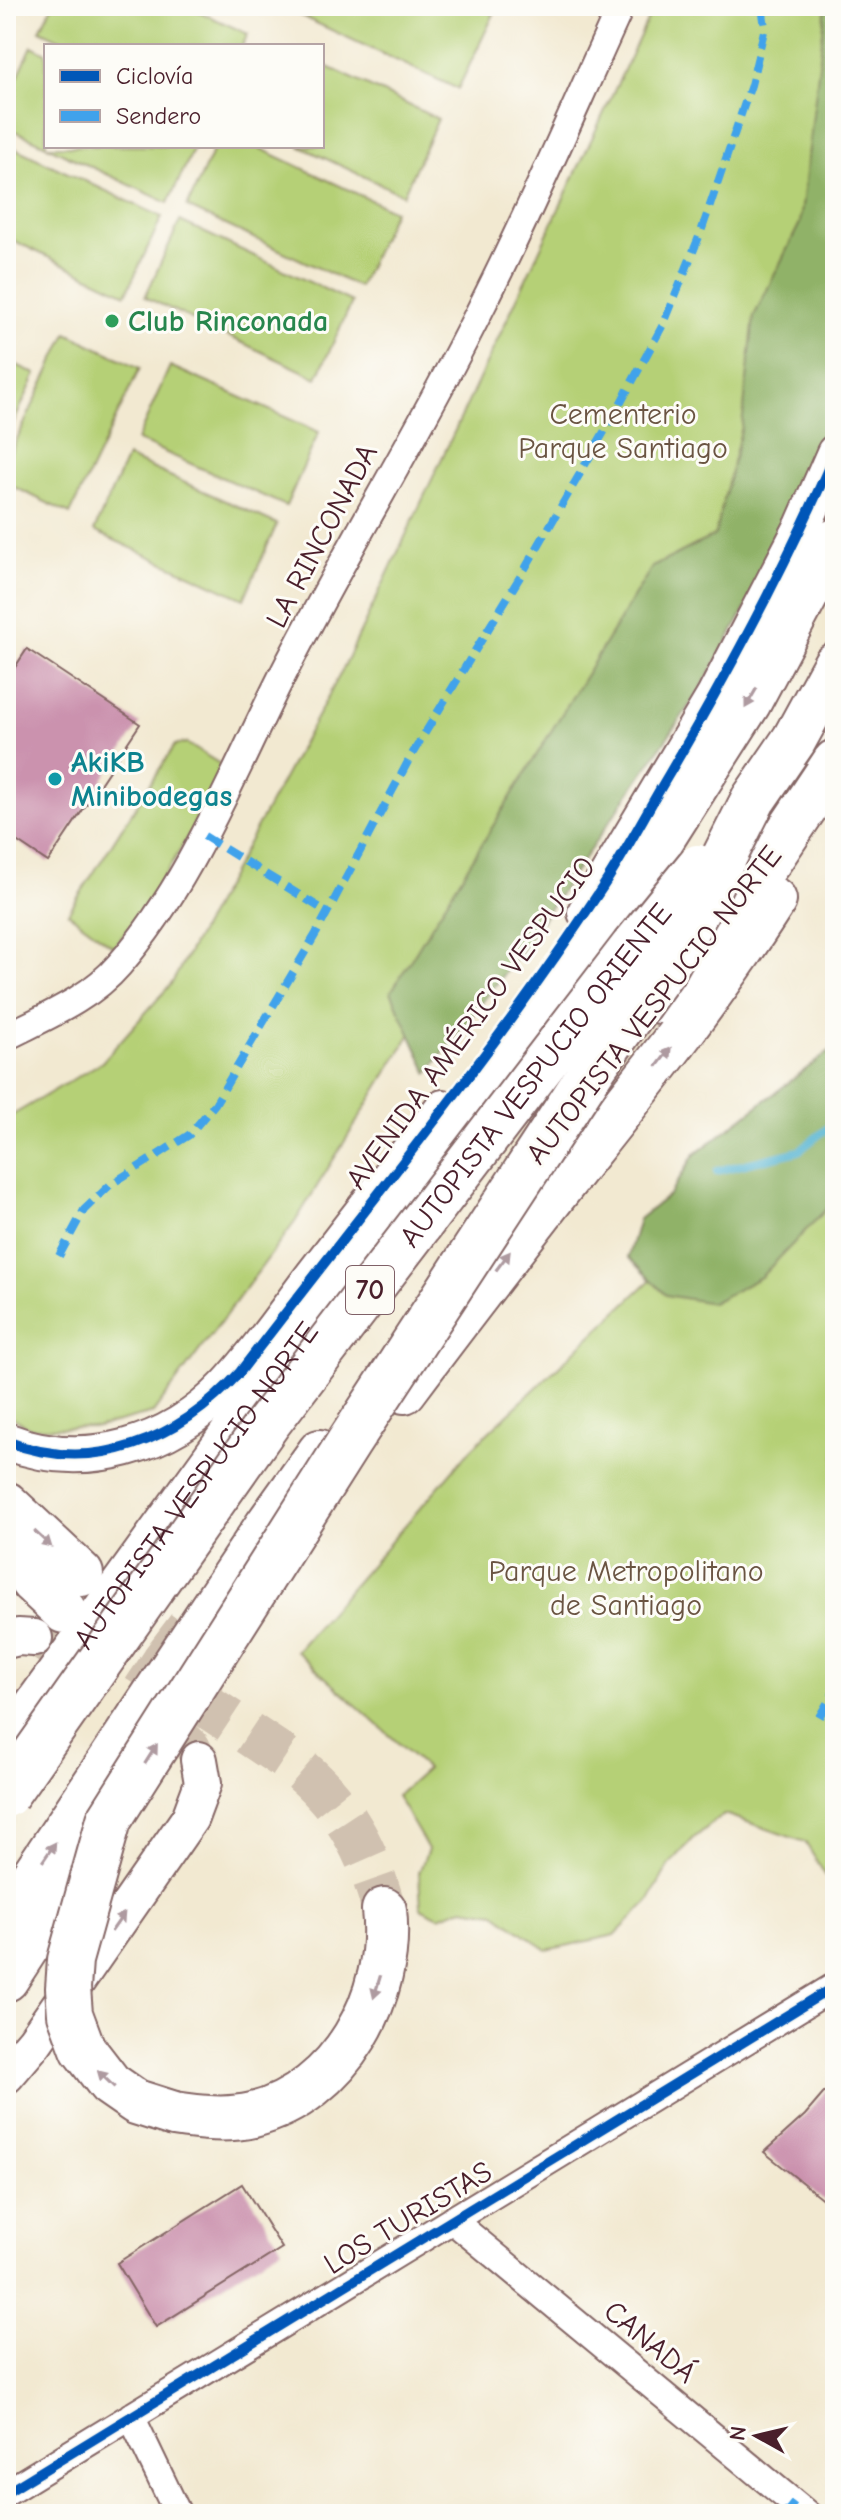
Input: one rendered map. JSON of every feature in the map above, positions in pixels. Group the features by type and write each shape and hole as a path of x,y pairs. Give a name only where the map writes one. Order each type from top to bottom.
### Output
{"highway":[{"name":"AUTOPISTA VESPUCIO NORTE","path":"6,1748 660,842 749,702 835,541"},
{"name":"AUTOPISTA VESPUCIO ORIENTE","path":"6,1795 268,1423 633,947 753,800 794,740 835,665"},
{"name":"AUTOPISTA VESPUCIO NORTE","path":"6,1917 267,1526 368,1385 540,1151 719,928 835,762"},
{"path":"6,1979 357,1429 596,1064 666,966 753,800"},
{"path":"372,1435 705,1001 835,805"},
{"path":"6,1504 46,1616"},
{"path":"6,1696 159,1535"},
{"path":"6,1548 33,1582 46,1616"},
{"path":"109,1820 70,1960 70,2014 83,2049 110,2084 136,2102 174,2114 226,2118 256,2114 284,2103 326,2072 355,2036 373,2000 385,1951 384,1910"}],"street":[{"name":"LA RINCONADA","path":"6,1037 102,983 118,967 145,933 204,836 278,684 482,306 621,6"},
{"name":"AVENIDA AMÉRICO VESPUCIO","path":"6,1441 35,1450 67,1454 97,1454 127,1448 154,1438 187,1419 240,1372 506,1026 600,892 715,696 803,526 835,453"},
{"path":"6,2075 35,2041 190,1818 203,1783 199,1760"},
{"name":"LOS TURISTAS","path":"6,2493 835,1986"},
{"name":"CANADÁ","path":"452,2220 795,2510"},
{"path":"131,2416 178,2514"}],"green space":[{"path":"52,6 187,6 248,34 243,44 71,44 40,30"},
{"path":"288,6 477,6 494,14 458,89 286,9"},
{"name":"Cementerio Parque Santiago","path":"654,6 835,6 835,199 769,480 441,985 295,1222 153,1413 99,1427 30,1428 6,1413 6,1119 102,1062 172,983 344,667"},
{"path":"826,6 835,6 835,421 789,530 702,687 513,962 428,1073 391,992 652,567 715,535 742,426 754,316 800,223"},
{"path":"32,46 44,52 44,144 6,127 6,102"},
{"path":"324,65 438,119 403,195 303,148 324,148"},
{"path":"6,144 162,217 126,294 6,237"},
{"path":"51,148 194,148 168,203"},
{"path":"214,148 259,148 394,211 359,287 187,207"},
{"path":"180,221 352,302 317,378 145,297"},
{"path":"67,333 140,368 70,514 6,483 6,462"},
{"path":"6,360 36,374 6,439"},
{"path":"170,366 319,432 286,506 137,440"},
{"path":"127,457 277,524 244,599 94,531"},
{"path":"186,743 223,766 174,860 114,947 68,913 175,745"},
{"path":"835,1047 835,1200 761,1277 712,1303 666,1295 628,1257 639,1219 670,1194 694,1155"},
{"name":"Parque Metropolitano de Santiago","path":"835,1106 835,1891 805,1842 724,1814 694,1838 669,1865 648,1902 615,1935 547,1950 495,1913 463,1908 439,1917 421,1908 419,1873 428,1849 397,1796 427,1769 296,1651 472,1448"}],"building":[{"name":"AkiKB Minibodegas","path":"27,649 140,724 48,862 6,834 6,681"},
{"path":"835,2080 835,2209 764,2152 805,2115"},
{"path":"242,2184 282,2248 156,2327 117,2263"}],"waterway":[{"path":"717,1171 799,1151 835,1122"}],"tunnel":[{"path":"105,1592 178,1647 192,1652 220,1649"},
{"path":"83,1624 308,1776 338,1809 361,1846 384,1910"},
{"path":"34,1638 172,1727 192,1746 199,1760"}],"marked path":[{"path":"59,1256 84,1210 110,1185 189,1135 215,1104 317,932 411,756 619,406 665,321 701,232 751,85 765,27 762,6"},
{"path":"204,836 327,912"},
{"path":"819,1717 835,1690"},
{"path":"785,2514 794,2503"}],"cycle path":[{"path":"6,1441 39,1451 71,1454 103,1452 134,1445 163,1433 190,1416 240,1372 468,1077 608,880 736,656 835,453"},
{"path":"6,2493 835,1986"}],"place":[{"name":"Club Rinconada","path":"112,321"},
{"name":"AkiKB Minibodegas","path":"55,779"}]}
